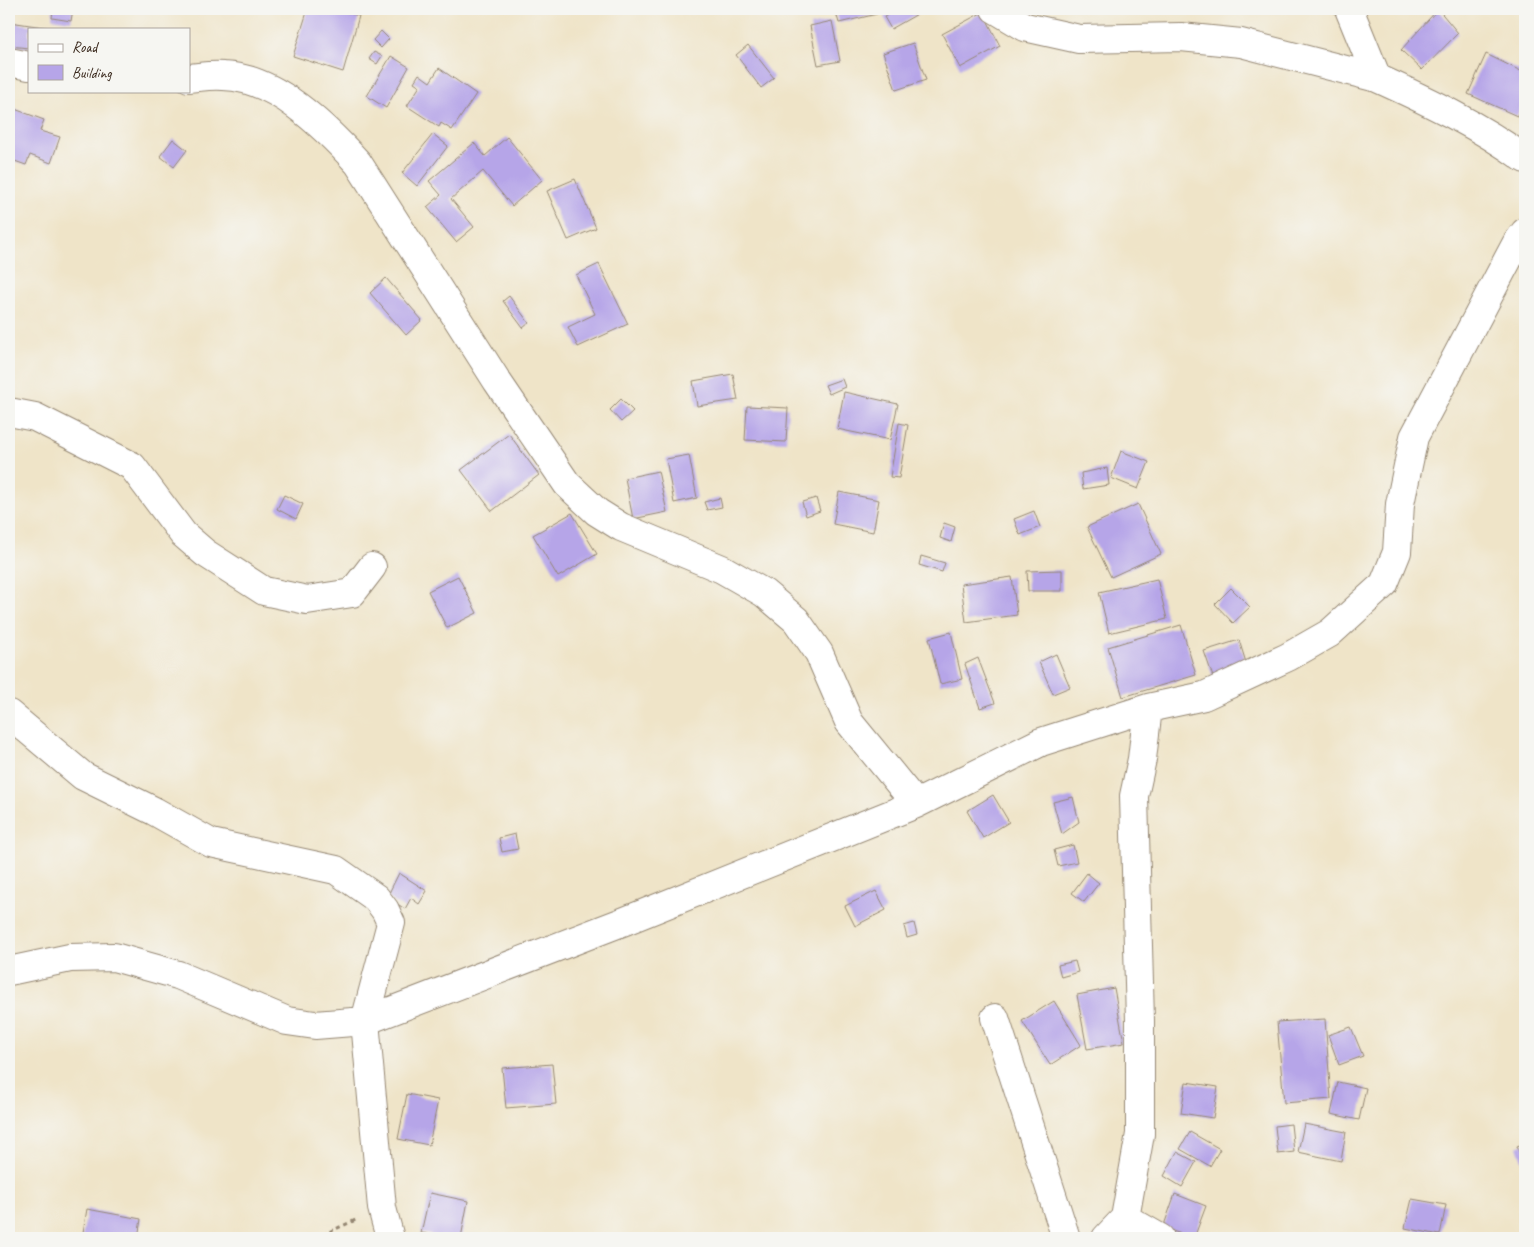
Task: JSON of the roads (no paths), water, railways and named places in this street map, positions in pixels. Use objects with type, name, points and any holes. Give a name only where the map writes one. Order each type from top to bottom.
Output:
[{"type":"street","points":[[995,9],[1025,27],[1079,39],[1181,36],[1241,43],[1377,78],[1421,98],[1507,146],[1525,159]]},
{"type":"street","points":[[1349,9],[1377,78]]},
{"type":"street","points":[[9,62],[28,66]]},
{"type":"street","points":[[190,78],[224,76],[260,84],[294,105],[331,133],[358,163],[497,381],[568,484],[597,512],[621,527],[722,569],[764,593],[796,620],[819,653],[849,722],[916,804]]},
{"type":"street","points":[[9,971],[70,958],[114,957],[178,975],[288,1021],[315,1025],[365,1021],[625,921],[916,804],[1041,742],[1148,708],[1204,696],[1288,657],[1330,633],[1384,584],[1397,552],[1400,504],[1414,437],[1516,244],[1525,232]]},
{"type":"street","points":[[9,412],[35,417],[132,466],[183,534],[205,553],[264,591],[306,600],[352,593],[372,566]]},
{"type":"street","points":[[1106,1238],[1125,1218],[1140,1134],[1140,1021],[1134,796],[1144,752],[1148,708]]},
{"type":"street","points":[[9,714],[83,776],[154,810],[211,843],[336,870],[376,898],[386,910],[390,922],[365,1021],[382,1208],[390,1238]]},
{"type":"street","points":[[995,1018],[1066,1238]]},
{"type":"street","points":[[1125,1218],[1160,1238]]}]
